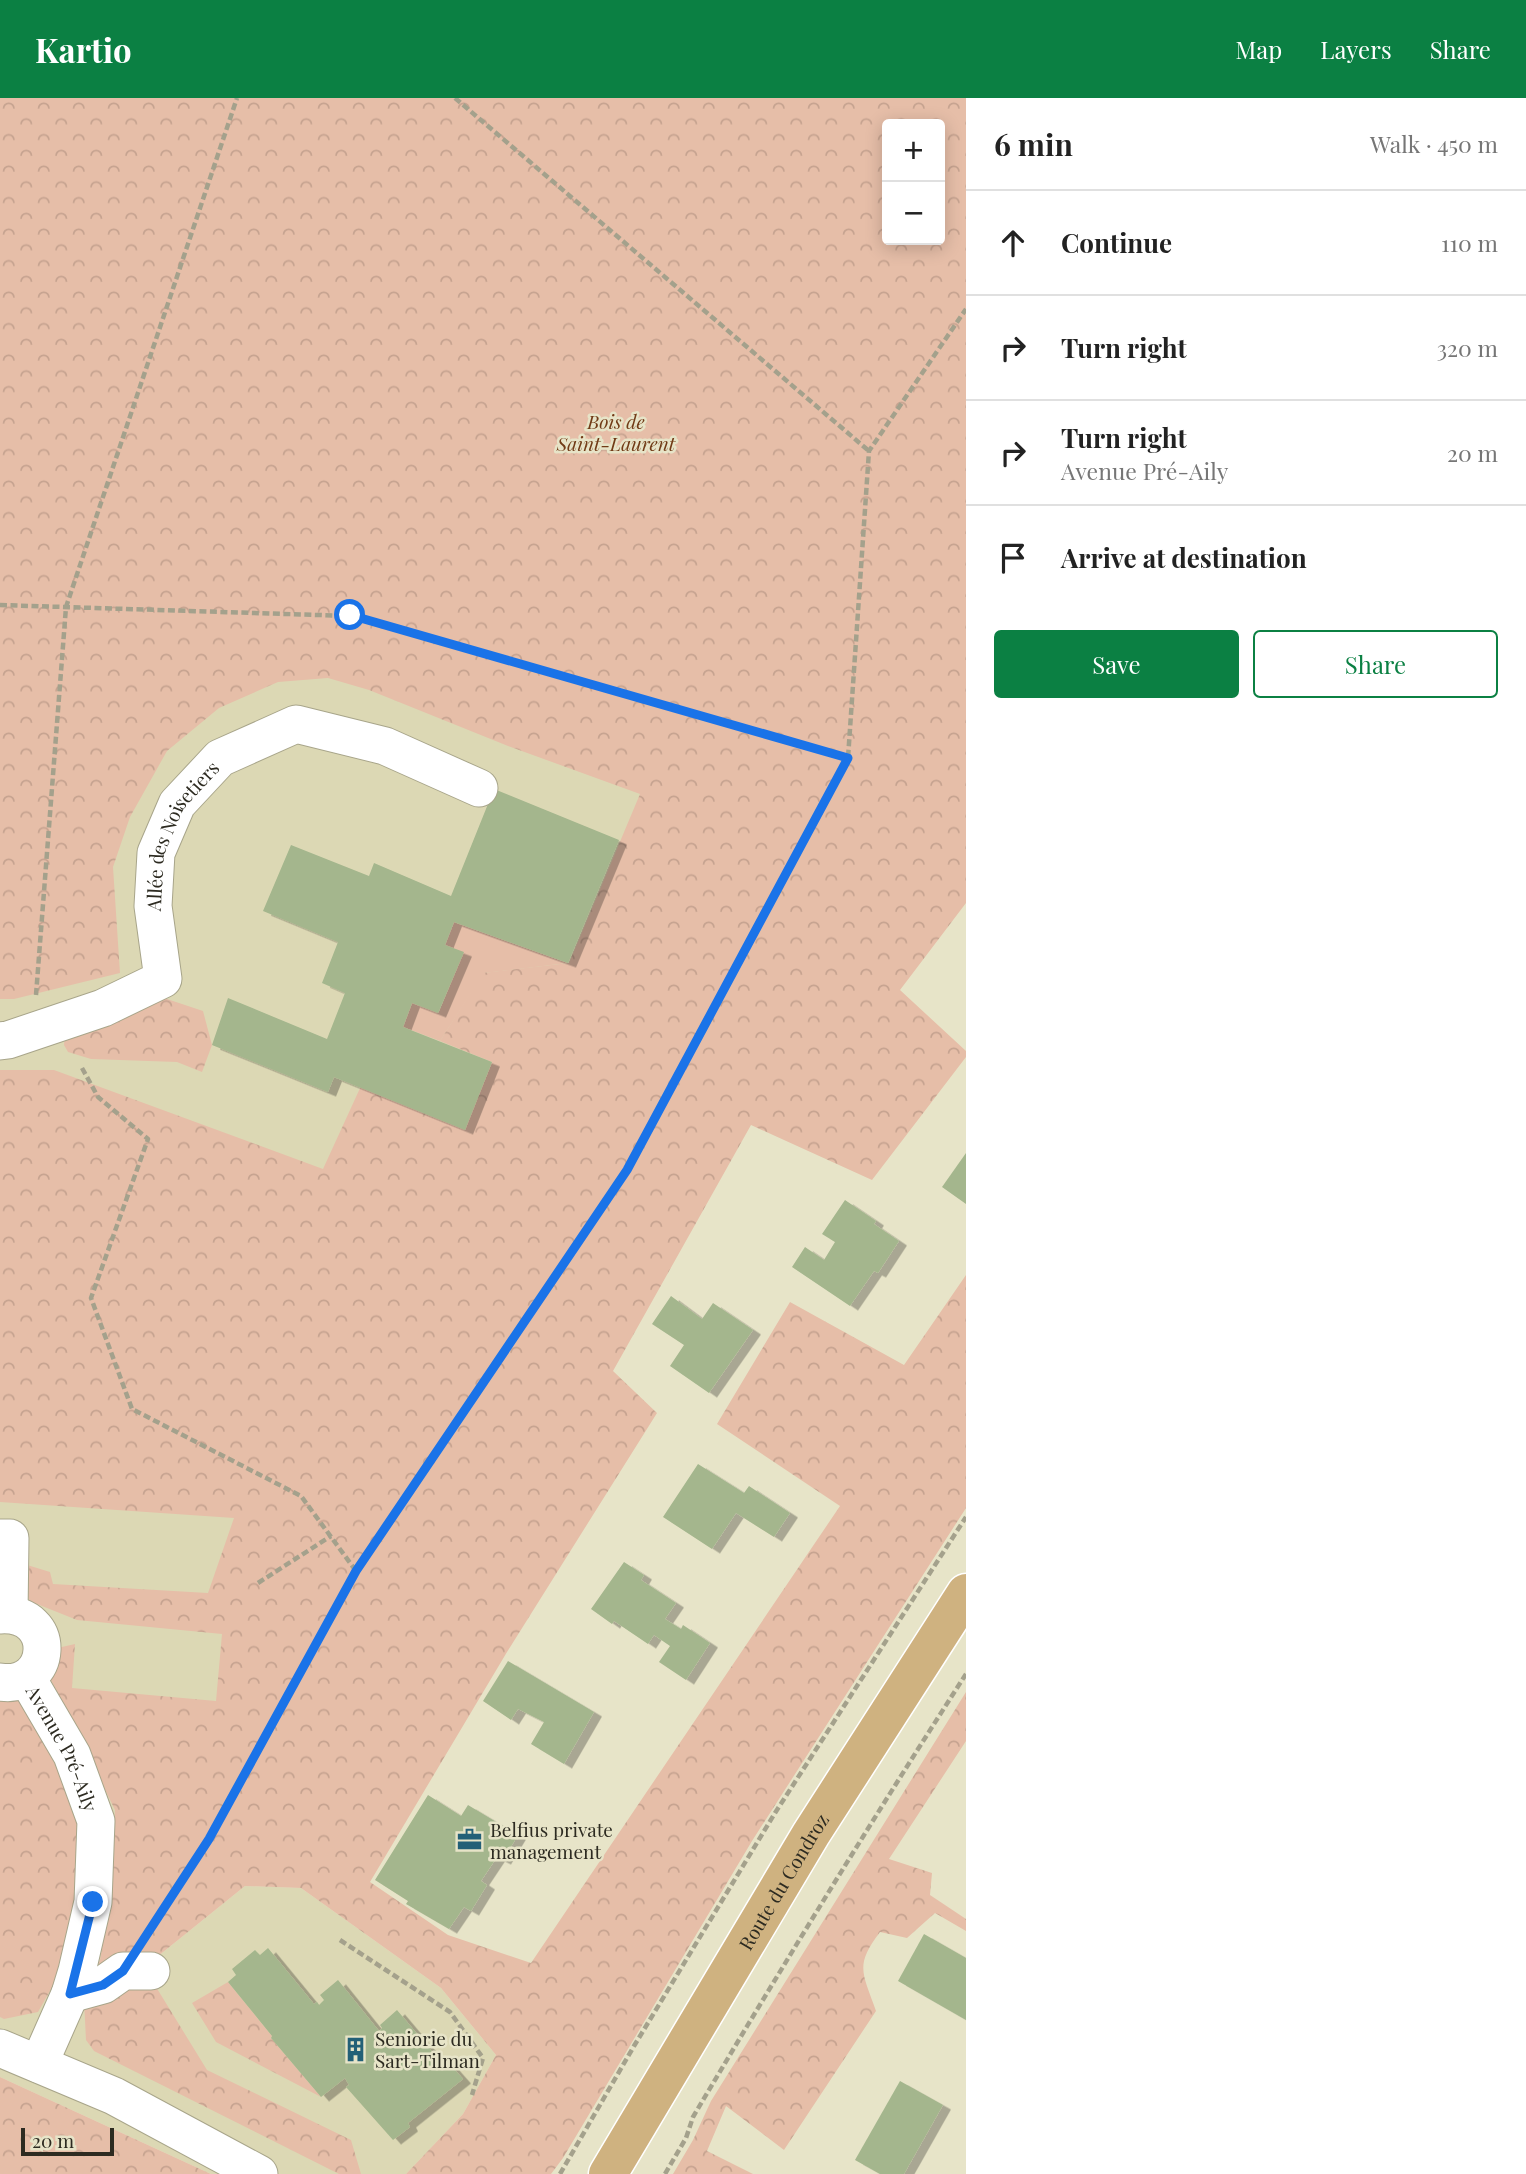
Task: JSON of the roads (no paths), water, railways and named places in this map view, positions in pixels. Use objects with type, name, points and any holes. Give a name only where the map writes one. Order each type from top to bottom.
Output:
[{"type":"main road","name":"Route du Condroz","points":[[608,2174],[811,1834],[966,1593]]},
{"type":"street","name":"Allée des Noisetiers","points":[[16,1037],[103,1008],[163,979],[153,906],[156,853],[177,804],[220,758],[296,724],[385,746],[480,788]]},
{"type":"street","points":[[0,1538],[10,1538],[5,1614],[23,1617],[33,1624],[40,1634],[43,1654],[37,1669],[13,1680]]},
{"type":"street","name":"Avenue Pré-Aily","points":[[13,1680],[72,1755],[96,1822],[93,1902],[70,1994],[39,2064]]},
{"type":"street","points":[[70,1994],[103,1985],[137,1971]]},
{"type":"street","points":[[0,2048],[114,2096],[259,2174]]},
{"type":"place","name":"Belfius private management","points":[[470,1840]]},
{"type":"place","name":"Seniorie du Sart-Tilman","points":[[355,2049]]},
{"type":"park label","name":"Bois de Saint-Laurent","points":[[616,432]]}]
